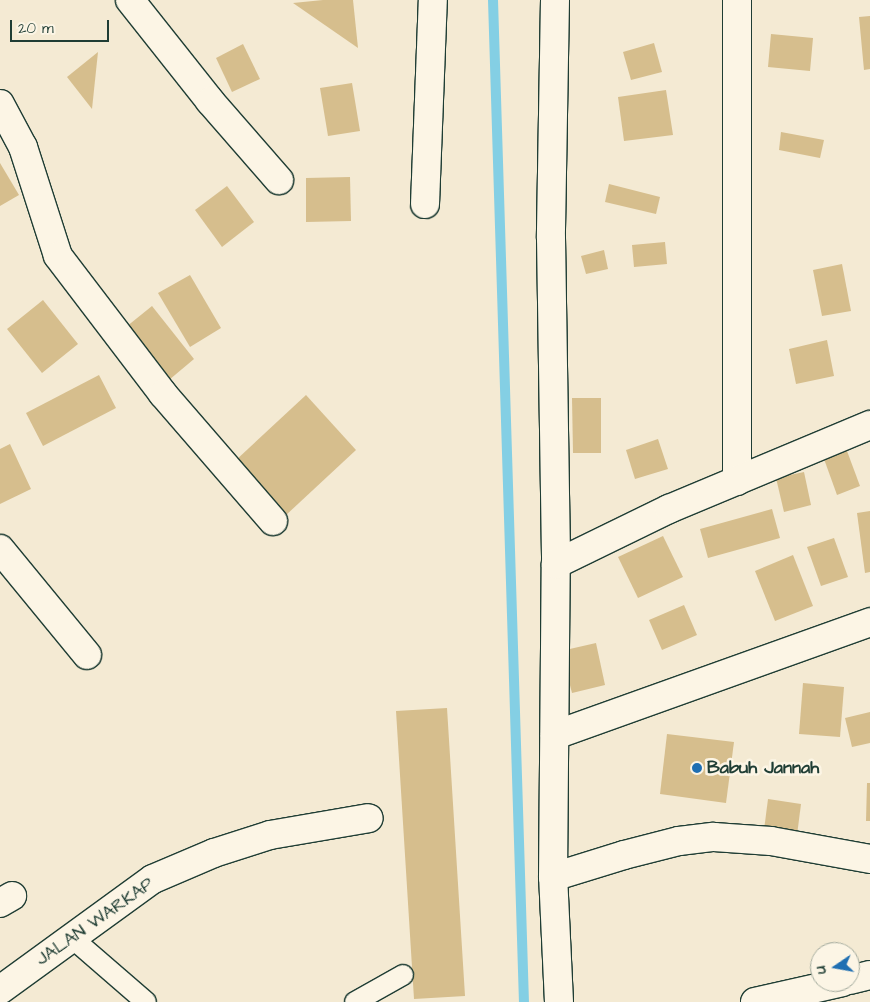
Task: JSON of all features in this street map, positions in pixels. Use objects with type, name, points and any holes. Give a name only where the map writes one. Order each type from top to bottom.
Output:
[{"type":"street","points":[[130,0],[210,101],[279,180]]},
{"type":"street","points":[[426,204],[433,0]]},
{"type":"street","points":[[555,0],[551,238],[556,564],[556,735],[553,877],[559,1002]]},
{"type":"street","points":[[737,0],[737,481]]},
{"type":"street","points":[[0,104],[23,147],[58,256],[163,394],[273,521]]},
{"type":"street","points":[[556,564],[669,508],[870,425]]},
{"type":"street","points":[[0,549],[87,655]]},
{"type":"street","points":[[556,735],[870,622]]},
{"type":"street","name":"JALAN WARKAP","points":[[0,990],[153,879],[214,854],[270,835],[369,818]]},
{"type":"street","points":[[553,877],[624,854],[678,841],[714,837],[770,841],[870,859]]},
{"type":"street","points":[[755,1002],[810,990]]},
{"type":"lane","points":[[71,937],[146,1002]]},
{"type":"lane","points":[[356,1002],[403,975]]},
{"type":"building","points":[[353,0],[358,48],[293,3]]},
{"type":"building","points":[[870,16],[870,69],[864,70],[859,17]]},
{"type":"building","points":[[771,34],[813,38],[810,71],[768,67]]},
{"type":"building","points":[[654,43],[662,72],[631,80],[623,52]]},
{"type":"building","points":[[243,44],[260,79],[232,92],[216,58]]},
{"type":"building","points":[[98,52],[92,109],[67,77]]},
{"type":"building","points":[[352,83],[360,131],[328,136],[320,88]]},
{"type":"building","points":[[666,90],[673,135],[624,141],[618,97]]},
{"type":"building","points":[[781,132],[824,140],[820,158],[779,150]]},
{"type":"building","points":[[0,163],[19,195],[0,206]]},
{"type":"building","points":[[350,177],[351,221],[306,222],[306,178]]},
{"type":"building","points":[[609,184],[660,197],[656,214],[605,202]]},
{"type":"building","points":[[227,186],[254,222],[222,247],[195,210]]},
{"type":"building","points":[[665,242],[667,264],[634,267],[632,245]]},
{"type":"building","points":[[604,250],[608,269],[586,274],[581,256]]},
{"type":"building","points":[[842,264],[851,311],[822,316],[813,270]]},
{"type":"building","points":[[190,275],[221,328],[190,347],[158,293]]},
{"type":"building","points":[[43,300],[78,344],[42,373],[7,329]]},
{"type":"building","points":[[152,306],[194,359],[169,380],[126,327]]},
{"type":"building","points":[[827,340],[834,376],[796,384],[789,349]]},
{"type":"building","points":[[99,375],[116,408],[43,446],[26,413]]},
{"type":"building","points":[[306,395],[356,450],[285,516],[235,461]]},
{"type":"building","points":[[572,398],[601,398],[601,453],[573,453]]},
{"type":"building","points":[[658,439],[668,469],[635,479],[626,450]]},
{"type":"building","points":[[10,444],[31,489],[0,504],[0,449]]},
{"type":"building","points":[[847,451],[860,486],[837,495],[824,459]]},
{"type":"building","points":[[804,472],[811,505],[784,512],[776,478]]},
{"type":"building","points":[[772,509],[780,538],[708,558],[700,529]]},
{"type":"building","points":[[870,511],[870,572],[865,573],[857,513]]},
{"type":"building","points":[[663,536],[683,577],[638,598],[618,557]]},
{"type":"building","points":[[834,538],[848,577],[821,586],[807,547]]},
{"type":"building","points":[[793,555],[813,606],[775,621],[755,571]]},
{"type":"building","points":[[684,605],[697,635],[662,650],[649,620]]},
{"type":"building","points":[[596,643],[605,685],[572,693],[561,651]]},
{"type":"building","points":[[803,683],[844,687],[840,737],[799,734]]},
{"type":"building","points":[[447,708],[465,996],[414,999],[396,711]]},
{"type":"building","points":[[870,712],[870,743],[852,747],[845,718]]},
{"type":"building","name":"Babuh Jannah","points":[[667,734],[734,742],[726,803],[660,794]]},
{"type":"building","points":[[867,783],[870,783],[870,821],[866,821]]},
{"type":"building","points":[[768,799],[801,804],[797,835],[764,830]]},
{"type":"waterway","points":[[493,0],[524,1002]]},
{"type":"place","name":"Babuh Jannah","points":[[697,768]]}]
